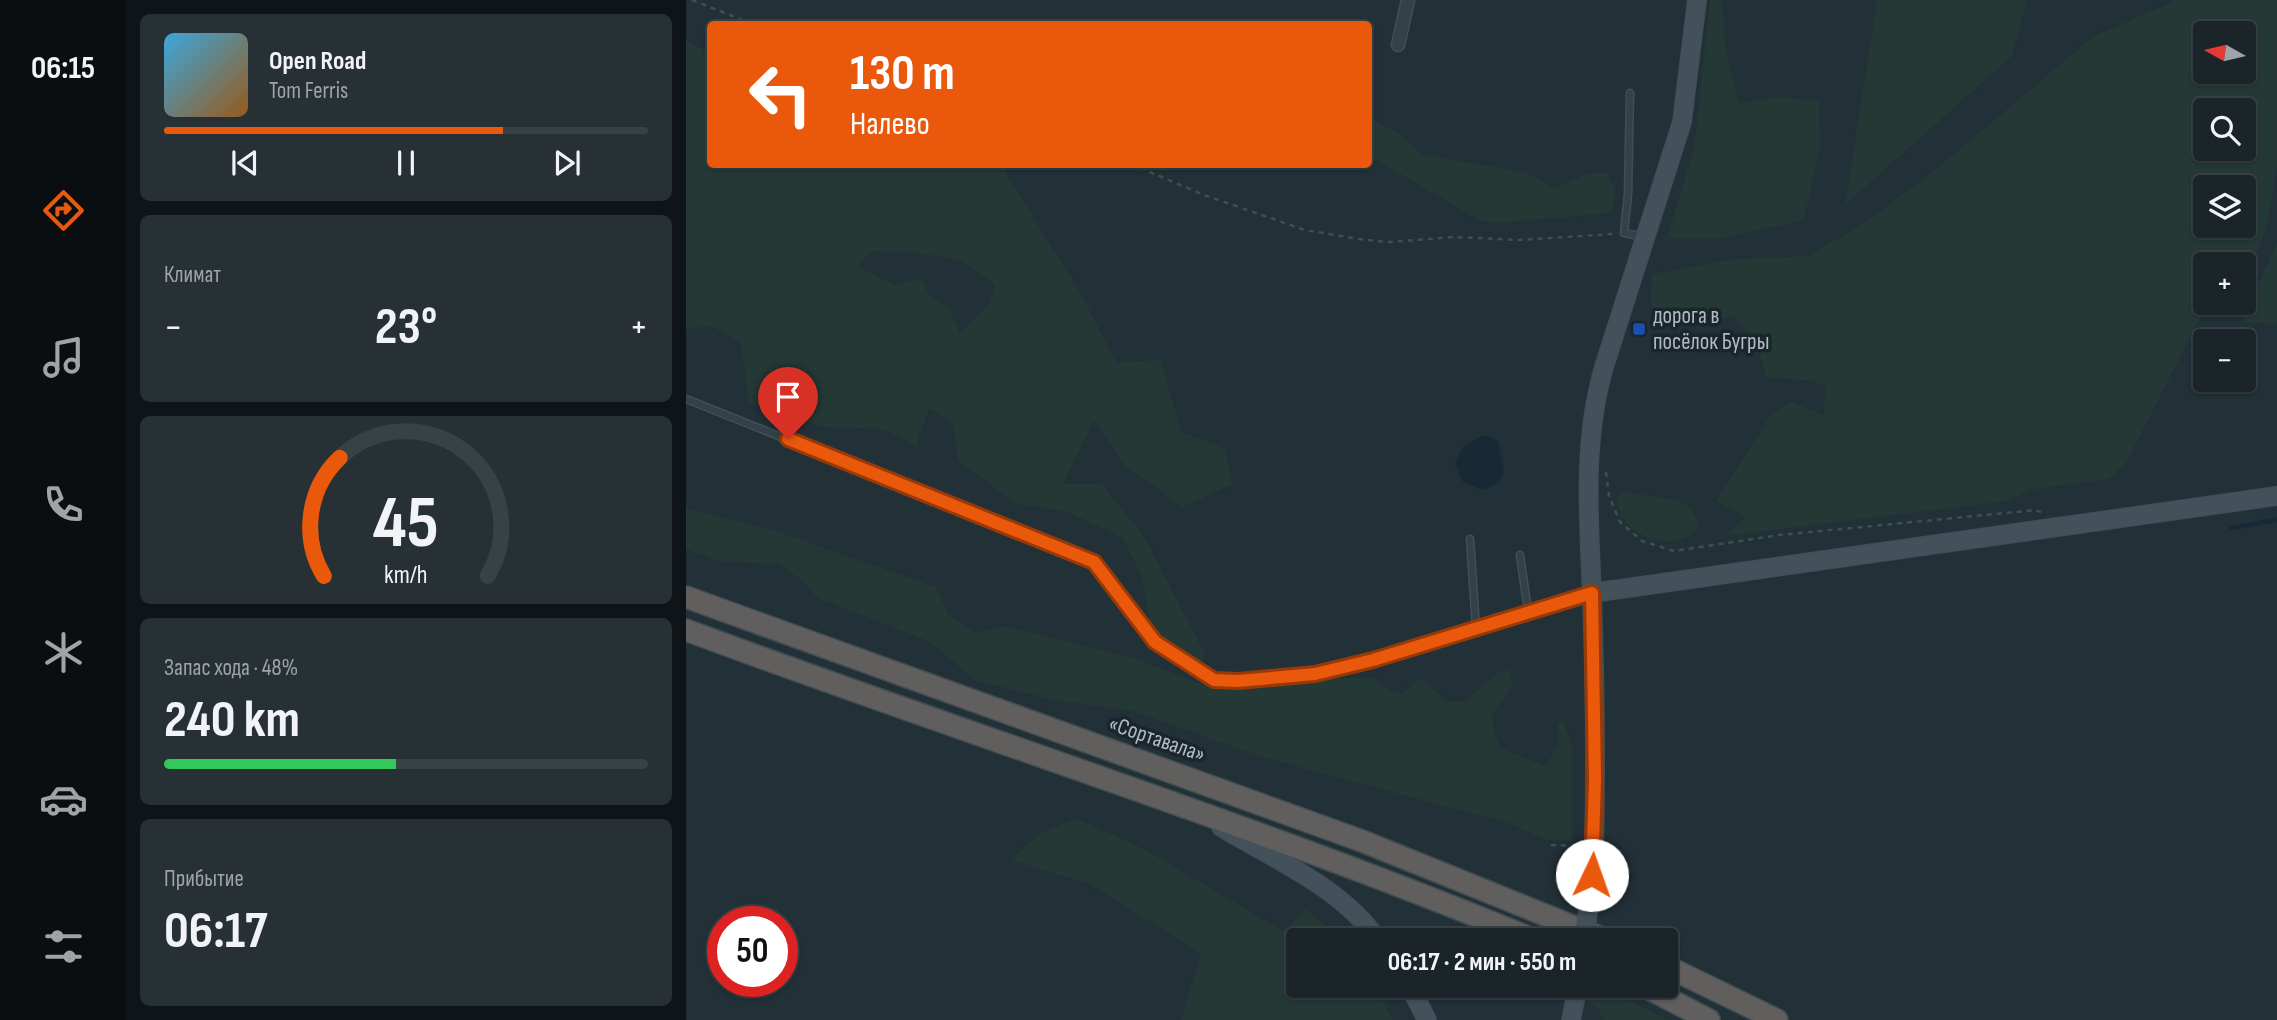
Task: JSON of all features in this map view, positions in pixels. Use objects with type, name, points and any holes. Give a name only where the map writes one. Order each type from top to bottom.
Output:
[{"type":"highway","name":"«Сортавала»","points":[[686,597],[1362,841],[1577,928]]},
{"type":"highway","points":[[686,630],[1204,816],[1347,864],[1505,928]]},
{"type":"highway","points":[[1678,971],[1717,988],[1777,1020]]},
{"type":"highway","points":[[1667,998],[1709,1020]]},
{"type":"main road","points":[[1587,928],[1594,849],[1592,593],[1588,484],[1594,409],[1604,367],[1682,122],[1698,0]]},
{"type":"main road","points":[[1592,593],[2277,496]]},
{"type":"main road","points":[[1204,816],[1316,882],[1366,928]]},
{"type":"main road","points":[[1416,998],[1427,1020]]},
{"type":"main road","points":[[1571,1020],[1575,998]]},
{"type":"street","points":[[1398,45],[1408,0]]},
{"type":"street","points":[[1315,674],[1373,660],[1592,593]]},
{"type":"lane","points":[[1630,93],[1628,195],[1624,233],[1647,238]]},
{"type":"lane","points":[[686,399],[1094,562],[1155,642],[1214,680],[1238,681],[1315,674]]},
{"type":"lane","points":[[1471,539],[1476,628]]},
{"type":"lane","points":[[1520,555],[1528,611]]},
{"type":"path","points":[[692,0],[744,21]]},
{"type":"path","points":[[1140,168],[1204,195],[1305,230],[1359,239],[1389,242],[1454,237],[1519,240],[1624,233]]},
{"type":"path","points":[[1605,462],[1609,496],[1620,522],[1642,541],[1674,551],[1780,535],[1980,515]]},
{"type":"path","points":[[1551,845],[1594,849]]},
{"type":"green space","points":[[1710,0],[1722,0],[1726,50],[1739,103],[1778,97],[1819,101],[1820,148],[1804,220],[1723,238],[1667,238],[1694,149]]},
{"type":"green space","points":[[1877,0],[2027,0],[2012,56],[1845,205]]},
{"type":"green space","points":[[2171,0],[2277,0],[2277,167],[2267,224],[2256,254],[2193,252],[2193,315],[2202,315],[2126,463],[2109,479],[2029,490],[2007,501],[1724,536],[1746,517],[1716,501],[1772,413],[1792,402],[1824,415],[1825,387],[1814,381],[1766,377],[1755,339],[1733,316],[1698,326],[1682,325],[1668,319],[1650,304],[1652,274],[1734,259],[1808,256],[1861,225],[1929,175],[2094,36],[2171,3]]},
{"type":"green space","points":[[686,41],[707,52],[707,168],[1003,168],[1083,297],[1116,362],[1160,360],[1182,432],[1224,448],[1233,484],[1183,507],[1126,467],[1094,421],[1063,484],[1102,484],[1144,536],[1205,654],[1200,669],[1151,629],[1141,574],[1123,538],[1068,512],[1014,503],[958,460],[953,422],[929,409],[916,446],[883,429],[824,427],[749,403],[741,344],[712,326],[686,329]],"holes":[[[871,251],[912,252],[960,260],[995,285],[988,306],[960,334],[949,308],[930,297],[921,279],[895,285],[858,267]]]},
{"type":"green space","points":[[1372,119],[1398,133],[1422,154],[1527,173],[1554,188],[1589,173],[1607,173],[1615,189],[1612,213],[1500,223],[1480,221],[1372,157]]},
{"type":"green space","points":[[2277,242],[2277,324],[2242,322],[2245,315],[2256,315],[2256,290]]},
{"type":"green space","points":[[1624,492],[1677,500],[1690,506],[1699,523],[1697,529],[1686,538],[1673,541],[1646,537],[1634,530],[1619,509],[1618,496]]},
{"type":"green space","points":[[686,508],[770,529],[936,587],[949,616],[975,632],[1007,626],[1137,659],[1198,683],[1373,677],[1388,690],[1400,694],[1421,678],[1447,700],[1457,702],[1473,695],[1493,676],[1509,670],[1512,678],[1511,689],[1492,716],[1495,736],[1501,748],[1545,766],[1559,745],[1558,725],[1562,720],[1572,745],[1572,841],[1548,840],[1504,822],[1265,758],[1133,711],[1055,700],[975,680],[928,641],[818,598],[800,579],[779,564],[720,562],[686,549]]},
{"type":"green space","points":[[1076,818],[1146,850],[1283,931],[1286,928],[1286,998],[1382,998],[1393,1020],[1181,1020],[1201,953],[1089,884],[1011,860],[1039,834]]},
{"type":"green space","points":[[1306,909],[1327,928],[1286,928]]},
{"type":"green space","points":[[1589,998],[1622,998],[1669,1020],[1604,1020],[1599,1010],[1588,1002]]},
{"type":"water","points":[[1484,435],[1498,441],[1504,470],[1500,482],[1484,490],[1463,482],[1455,463],[1464,446]]},
{"type":"waterway","points":[[2231,528],[2277,520]]},
{"type":"place","name":"дорога в посёлок Бугры","points":[[1639,329]]},
{"type":"route","points":[[788,439],[1094,562],[1155,642],[1214,680],[1238,681],[1315,674],[1373,660],[1592,593],[1595,780],[1592,875]]}]
